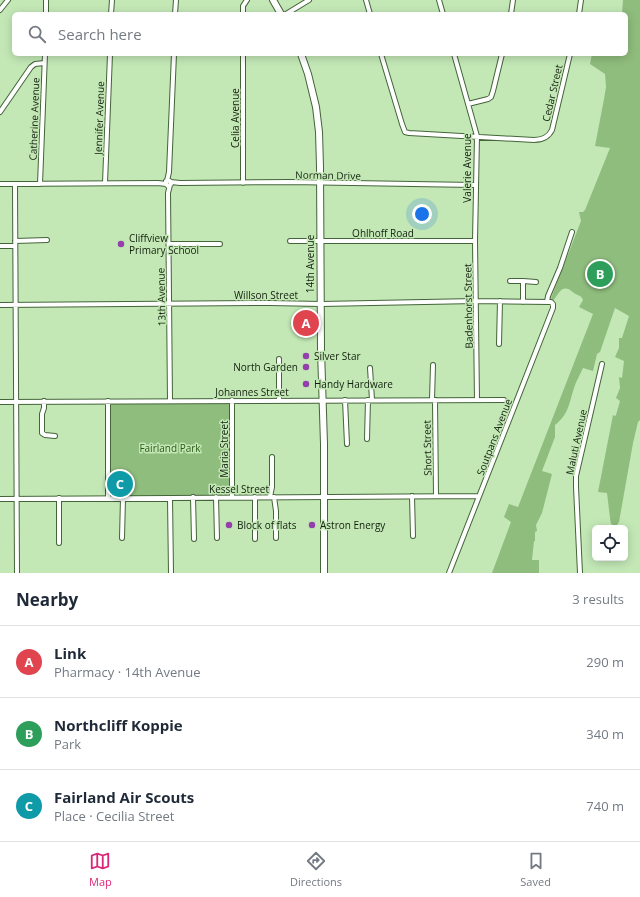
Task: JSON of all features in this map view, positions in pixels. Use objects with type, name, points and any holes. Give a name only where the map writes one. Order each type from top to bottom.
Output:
[{"type":"main road","points":[[273,0],[280,12]]},
{"type":"main road","name":"14th Avenue","points":[[302,56],[310,81],[317,118],[320,167],[321,350],[324,436],[324,573]]},
{"type":"street","points":[[0,10],[6,0]]},
{"type":"street","points":[[46,0],[46,12]]},
{"type":"street","points":[[111,12],[112,0]]},
{"type":"street","points":[[175,12],[176,0]]},
{"type":"street","points":[[243,12],[243,6],[247,0]]},
{"type":"street","points":[[289,12],[309,0]]},
{"type":"street","points":[[366,0],[369,12]]},
{"type":"street","points":[[439,0],[442,12]]},
{"type":"street","points":[[511,12],[513,0]]},
{"type":"street","points":[[579,12],[581,0]]},
{"type":"street","name":"Catherine Avenue","points":[[40,184],[45,56]]},
{"type":"street","name":"Jennifer Avenue","points":[[105,183],[110,56]]},
{"type":"street","name":"13th Avenue","points":[[170,401],[168,194],[174,56]]},
{"type":"street","name":"Celia Avenue","points":[[243,56],[243,183]]},
{"type":"street","name":"Cedar Street","points":[[383,56],[405,132],[526,139],[542,139],[550,134],[570,56]]},
{"type":"street","name":"Valerie Avenue","points":[[455,56],[477,136],[475,213]]},
{"type":"street","points":[[468,104],[491,97],[502,56]]},
{"type":"street","points":[[0,112],[31,67],[35,64],[44,63]]},
{"type":"street","name":"Norman Drive","points":[[0,184],[320,183],[476,185]]},
{"type":"street","points":[[15,184],[17,573]]},
{"type":"street","name":"Badenhorst Street","points":[[475,213],[477,400]]},
{"type":"street","points":[[547,302],[572,232]]},
{"type":"street","points":[[0,246],[47,240]]},
{"type":"street","name":"Ohlhoff Road","points":[[290,241],[475,241]]},
{"type":"street","points":[[169,244],[220,244]]},
{"type":"street","points":[[510,281],[536,282]]},
{"type":"street","points":[[523,281],[523,302]]},
{"type":"street","name":"Willson Street","points":[[0,305],[321,304],[476,301],[547,302]]},
{"type":"street","points":[[499,344],[500,301]]},
{"type":"street","name":"Soutpans Avenue","points":[[449,573],[553,307],[551,302],[547,302]]},
{"type":"street","points":[[279,359],[279,400]]},
{"type":"street","name":"Maluti Avenue","points":[[580,573],[576,476],[602,364]]},
{"type":"street","name":"Short Street","points":[[433,365],[436,496]]},
{"type":"street","points":[[367,439],[370,400],[370,368]]},
{"type":"street","name":"Maria Street","points":[[232,400],[232,497]]},
{"type":"street","points":[[345,400],[347,444]]},
{"type":"street","name":"Johannes Street","points":[[0,402],[504,400]]},
{"type":"street","points":[[108,401],[108,498]]},
{"type":"street","points":[[44,402],[42,413],[42,433],[45,435],[55,436]]},
{"type":"street","points":[[272,457],[272,497],[276,511],[276,538]]},
{"type":"street","points":[[412,496],[413,536]]},
{"type":"street","name":"Kessel Street","points":[[0,499],[479,496]]},
{"type":"street","points":[[193,497],[194,539]]},
{"type":"street","points":[[216,497],[216,538]]},
{"type":"street","points":[[255,497],[255,539]]},
{"type":"street","points":[[59,498],[60,543]]},
{"type":"street","points":[[122,538],[123,498]]},
{"type":"street","points":[[170,498],[171,573]]},
{"type":"green space","points":[[623,0],[640,0],[640,420],[638,422],[633,443],[619,522],[617,525],[611,524],[607,493],[598,492],[613,415],[616,415],[620,401],[616,398],[620,388],[619,377],[622,378],[624,361],[615,357],[619,348],[619,338],[622,338],[629,316],[615,308],[600,352],[597,354],[593,371],[583,368],[575,385],[566,412],[560,421],[555,425],[555,437],[542,471],[552,474],[542,513],[536,525],[537,531],[535,532],[534,541],[532,560],[539,560],[539,573],[492,573],[511,522],[504,517],[509,504],[518,507],[593,314],[579,307],[583,300],[582,298],[569,289],[566,288],[561,290],[553,301],[551,298],[581,221],[579,212],[583,212],[585,210],[610,148],[595,146],[606,87],[605,74],[590,64],[592,56],[628,56],[628,12],[622,12]]},
{"type":"green space","name":"Fairland Park","points":[[231,400],[231,495],[108,496],[109,401]]},
{"type":"place","name":"Cliffview Primary School","points":[[121,244]]},
{"type":"place","name":"Northcliff Koppie","points":[[600,274]]},
{"type":"place","name":"Link","points":[[306,323]]},
{"type":"place","name":"Silver Star","points":[[306,356]]},
{"type":"place","name":"North Garden","points":[[306,367]]},
{"type":"place","name":"Handy Hardware","points":[[306,384]]},
{"type":"place","name":"Fairland Air Scouts","points":[[120,484]]},
{"type":"place","name":"Block of flats","points":[[229,525]]},
{"type":"place","name":"Astron Energy","points":[[312,525]]}]
